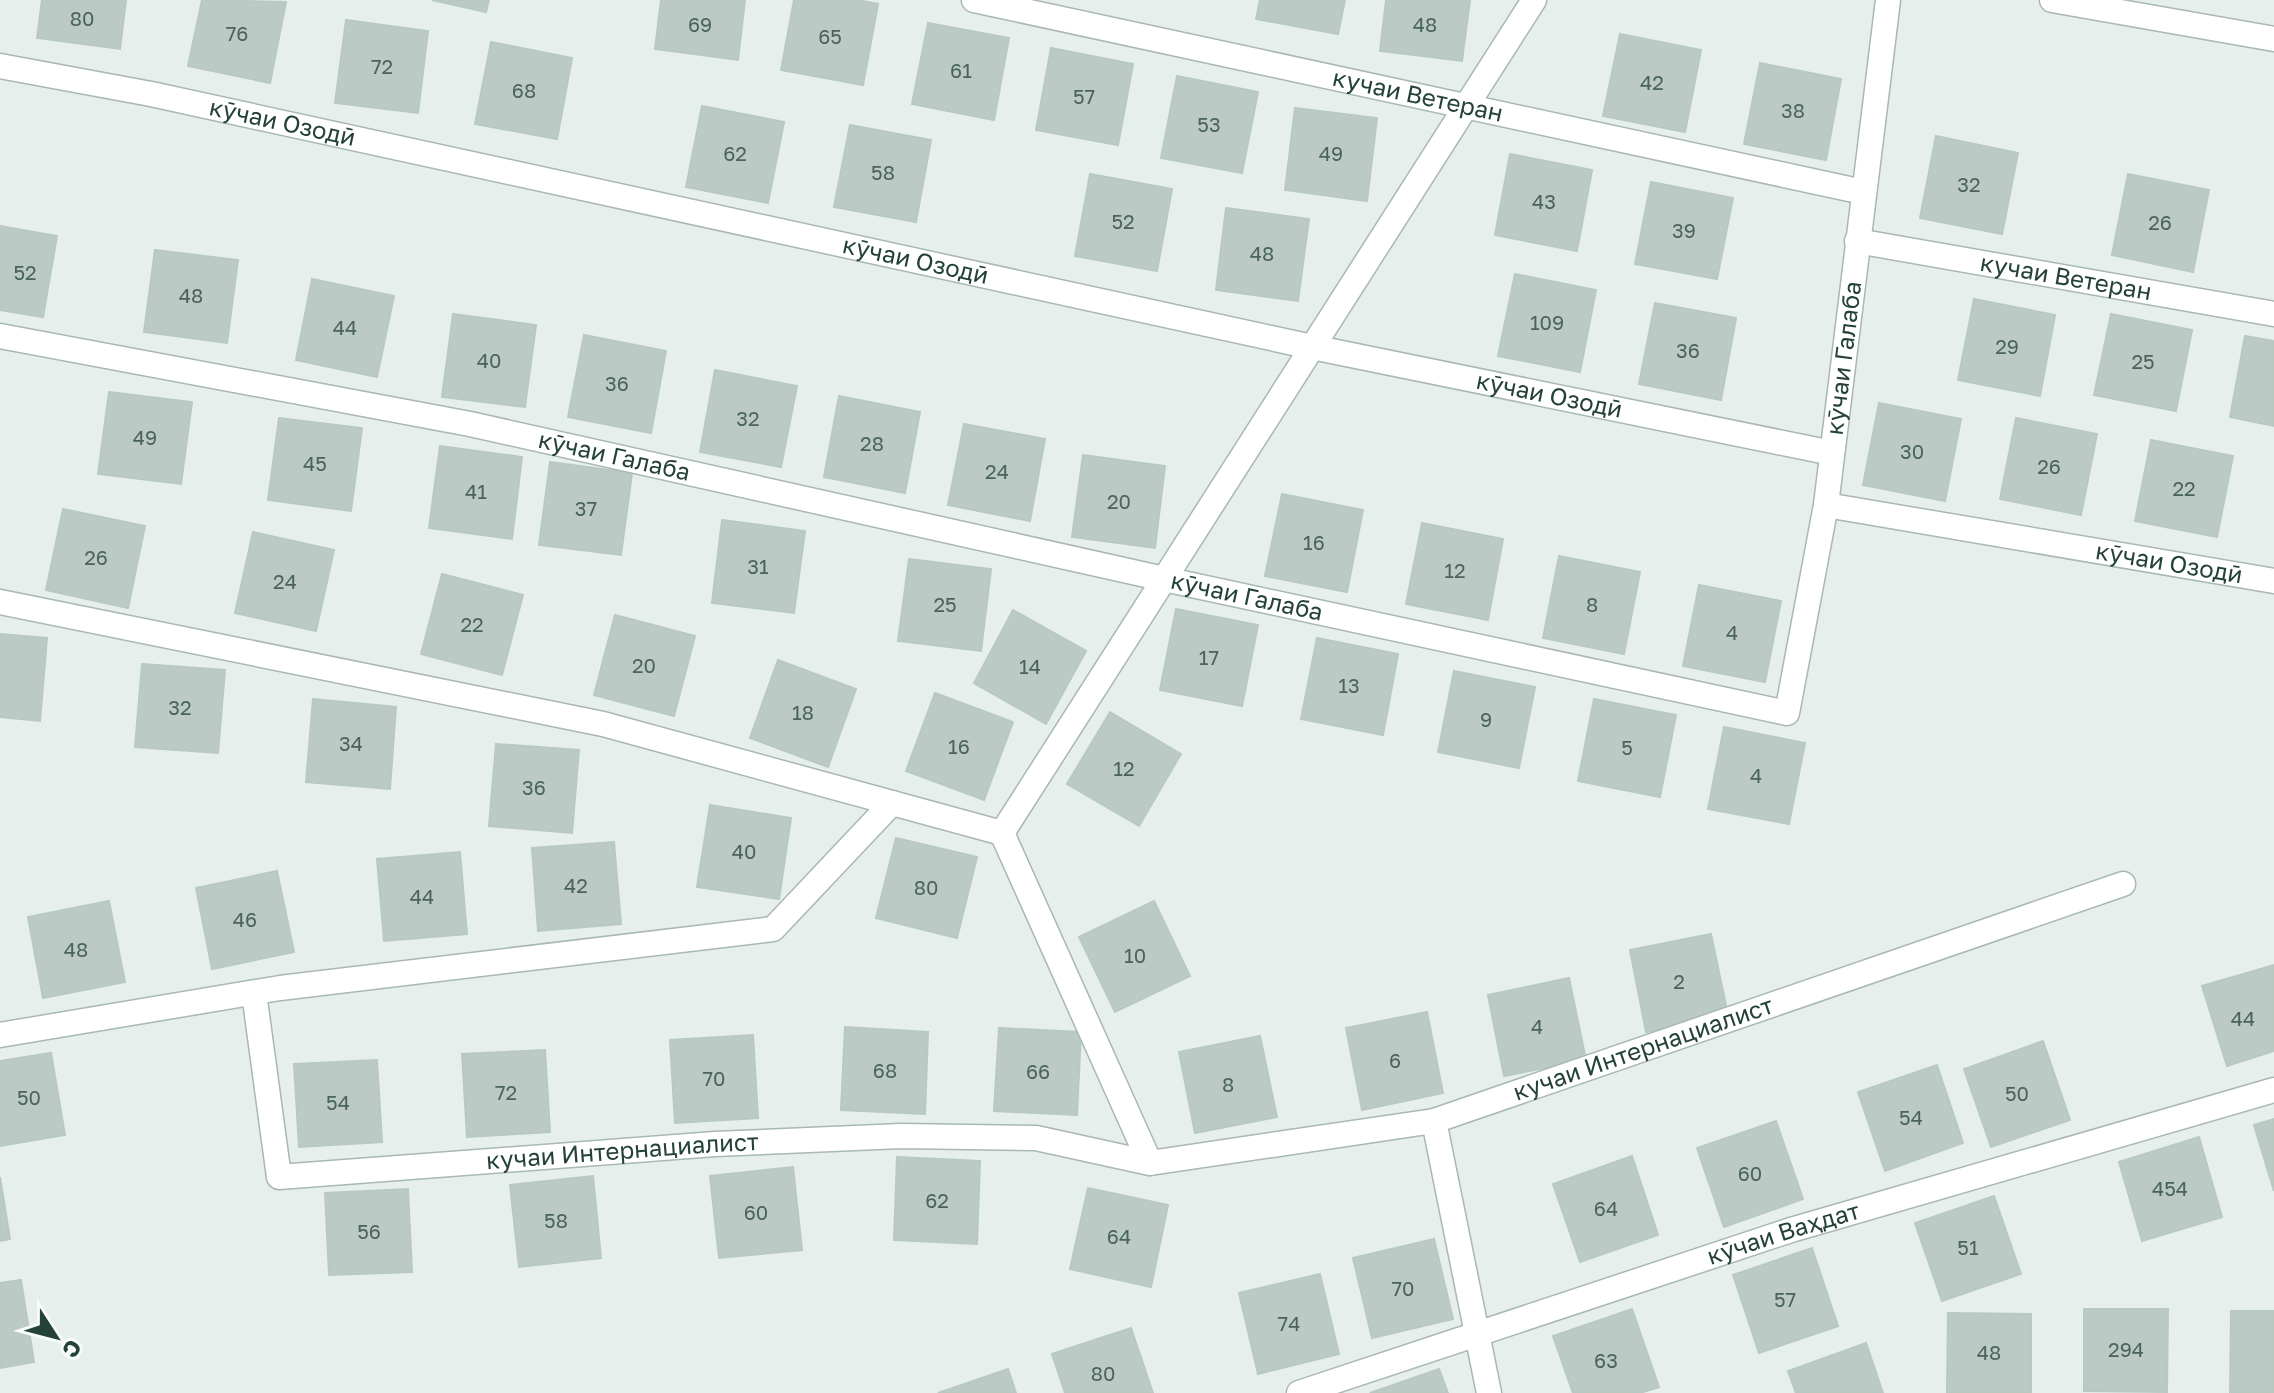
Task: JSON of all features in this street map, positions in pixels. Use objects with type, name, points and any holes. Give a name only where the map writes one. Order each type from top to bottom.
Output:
[{"type":"street","name":"кучаи Ветеран","points":[[974,0],[1863,192]]},
{"type":"street","points":[[1002,833],[1534,0]]},
{"type":"street","name":"кӯчаи Галаба","points":[[0,336],[470,424],[1164,579],[1787,713],[1826,505],[1888,0]]},
{"type":"street","points":[[2052,0],[2274,39]]},
{"type":"street","name":"кӯчаи Озодӣ","points":[[0,66],[151,94],[1312,347],[1832,453]]},
{"type":"street","name":"кучаи Ветеран","points":[[1857,241],[2274,314]]},
{"type":"street","name":"кӯчаи Озодӣ","points":[[1826,505],[2274,581]]},
{"type":"street","points":[[0,602],[603,724],[1002,833]]},
{"type":"street","points":[[0,1035],[254,993],[773,929],[892,803]]},
{"type":"street","points":[[1002,833],[1150,1163]]},
{"type":"street","name":"кучаи Интернациалист","points":[[254,993],[279,1177],[715,1144],[901,1136],[1036,1138],[1150,1163],[1434,1121],[2123,884]]},
{"type":"street","name":"кӯчаи Ваҳдат","points":[[1299,1393],[1791,1230],[2274,1090]]},
{"type":"street","points":[[1434,1121],[1489,1393]]},
{"type":"building","points":[[42,0],[126,0],[120,49],[37,38]]},
{"type":"building","points":[[202,0],[286,2],[270,83],[188,66]]},
{"type":"building","points":[[432,0],[489,0],[486,12]]},
{"type":"building","points":[[661,0],[745,0],[738,60],[655,49]]},
{"type":"building","points":[[794,0],[858,0],[878,4],[863,85],[781,70]]},
{"type":"building","points":[[1260,0],[1345,0],[1338,34],[1256,19]]},
{"type":"building","points":[[1386,0],[1470,0],[1462,61],[1380,51]]},
{"type":"building","points":[[346,20],[428,31],[418,113],[335,103]]},
{"type":"building","points":[[928,23],[1009,38],[994,120],[912,104]]},
{"type":"building","points":[[1620,34],[1701,50],[1685,132],[1603,116]]},
{"type":"building","points":[[491,42],[572,58],[557,139],[475,124]]},
{"type":"building","points":[[1051,48],[1133,64],[1118,145],[1036,130]]},
{"type":"building","points":[[1760,63],[1841,79],[1826,160],[1744,144]]},
{"type":"building","points":[[1177,76],[1258,92],[1242,173],[1161,158]]},
{"type":"building","points":[[702,106],[784,122],[768,203],[686,187]]},
{"type":"building","points":[[1295,108],[1377,118],[1367,201],[1285,190]]},
{"type":"building","points":[[850,125],[931,140],[916,222],[834,207]]},
{"type":"building","points":[[1936,136],[2018,153],[2002,234],[1920,218]]},
{"type":"building","points":[[1510,154],[1592,170],[1577,251],[1495,235]]},
{"type":"building","points":[[1090,174],[1172,189],[1157,271],[1075,256]]},
{"type":"building","points":[[2128,174],[2209,190],[2193,272],[2112,255]]},
{"type":"building","points":[[1651,182],[1733,198],[1717,279],[1635,264]]},
{"type":"building","points":[[1226,208],[1309,219],[1298,301],[1216,290]]},
{"type":"building","points":[[0,226],[57,236],[43,317],[0,310]]},
{"type":"building","points":[[155,250],[238,260],[227,343],[144,332]]},
{"type":"building","points":[[1515,274],[1596,290],[1580,372],[1498,356]]},
{"type":"building","points":[[312,279],[394,296],[377,377],[296,360]]},
{"type":"building","points":[[1974,299],[2055,315],[2040,396],[1958,380]]},
{"type":"building","points":[[1655,303],[1736,318],[1721,400],[1639,384]]},
{"type":"building","points":[[453,314],[536,325],[525,407],[442,397]]},
{"type":"building","points":[[2111,314],[2192,330],[2176,411],[2094,395]]},
{"type":"building","points":[[584,335],[666,351],[651,433],[568,417]]},
{"type":"building","points":[[2245,336],[2274,341],[2274,426],[2230,417]]},
{"type":"building","points":[[715,370],[797,386],[781,467],[700,452]]},
{"type":"building","points":[[109,392],[192,402],[181,484],[98,474]]},
{"type":"building","points":[[839,396],[920,412],[905,493],[824,477]]},
{"type":"building","points":[[1879,403],[1961,419],[1945,501],[1863,485]]},
{"type":"building","points":[[279,418],[362,428],[351,511],[268,500]]},
{"type":"building","points":[[2016,418],[2097,434],[2081,515],[2000,499]]},
{"type":"building","points":[[964,424],[1045,439],[1030,521],[948,505]]},
{"type":"building","points":[[2151,440],[2233,456],[2217,537],[2135,521]]},
{"type":"building","points":[[440,446],[522,457],[512,539],[429,528]]},
{"type":"building","points":[[1083,455],[1165,466],[1155,548],[1072,537]]},
{"type":"building","points":[[550,462],[632,473],[621,555],[539,545]]},
{"type":"building","points":[[1282,494],[1363,510],[1347,592],[1265,576]]},
{"type":"building","points":[[63,509],[145,526],[128,608],[46,590]]},
{"type":"building","points":[[722,520],[805,531],[794,613],[712,603]]},
{"type":"building","points":[[1422,523],[1503,539],[1488,620],[1406,604]]},
{"type":"building","points":[[253,532],[334,550],[316,631],[235,613]]},
{"type":"building","points":[[1559,556],[1640,572],[1624,654],[1543,638]]},
{"type":"building","points":[[909,559],[991,569],[981,651],[898,641]]},
{"type":"building","points":[[442,574],[523,595],[502,675],[421,654]]},
{"type":"building","points":[[1699,585],[1781,601],[1765,682],[1683,666]]},
{"type":"building","points":[[1176,609],[1258,625],[1242,706],[1160,690]]},
{"type":"building","points":[[1013,610],[1086,651],[1046,724],[974,683]]},
{"type":"building","points":[[615,615],[695,636],[674,716],[594,695]]},
{"type":"building","points":[[0,634],[47,638],[40,721],[0,717]]},
{"type":"building","points":[[1317,638],[1398,654],[1383,735],[1301,719]]},
{"type":"building","points":[[778,660],[856,689],[828,767],[750,738]]},
{"type":"building","points":[[142,664],[225,670],[218,753],[135,747]]},
{"type":"building","points":[[1454,671],[1535,687],[1519,768],[1438,752]]},
{"type":"building","points":[[935,693],[1013,722],[984,800],[906,771]]},
{"type":"building","points":[[313,699],[396,707],[390,789],[306,782]]},
{"type":"building","points":[[1594,699],[1676,715],[1660,797],[1578,781]]},
{"type":"building","points":[[1110,712],[1181,754],[1139,826],[1067,784]]},
{"type":"building","points":[[1724,727],[1805,743],[1789,824],[1708,809]]},
{"type":"building","points":[[496,744],[579,750],[572,833],[489,826]]},
{"type":"building","points":[[710,805],[791,818],[779,899],[697,887]]},
{"type":"building","points":[[896,838],[977,857],[957,938],[876,918]]},
{"type":"building","points":[[614,842],[621,924],[538,931],[532,848]]},
{"type":"building","points":[[460,852],[467,934],[384,941],[377,859]]},
{"type":"building","points":[[277,871],[294,952],[212,969],[196,888]]},
{"type":"building","points":[[109,901],[125,982],[43,998],[28,917]]},
{"type":"building","points":[[1154,901],[1190,976],[1115,1012],[1079,937]]},
{"type":"building","points":[[1711,934],[1728,1015],[1646,1032],[1630,950]]},
{"type":"building","points":[[2274,965],[2274,1051],[2227,1066],[2202,986]]},
{"type":"building","points":[[1569,978],[1586,1060],[1504,1076],[1488,995]]},
{"type":"building","points":[[1427,1012],[1443,1093],[1362,1110],[1346,1028]]},
{"type":"building","points":[[845,1027],[928,1032],[925,1114],[841,1110]]},
{"type":"building","points":[[999,1028],[1081,1032],[1077,1115],[994,1111]]},
{"type":"building","points":[[753,1035],[758,1118],[675,1123],[670,1040]]},
{"type":"building","points":[[1260,1036],[1277,1117],[1195,1133],[1179,1052]]},
{"type":"building","points":[[2043,1041],[2070,1120],[1991,1147],[1964,1069]]},
{"type":"building","points":[[545,1050],[550,1132],[467,1137],[462,1054]]},
{"type":"building","points":[[51,1053],[65,1135],[0,1146],[0,1061]]},
{"type":"building","points":[[377,1060],[382,1142],[299,1147],[294,1064]]},
{"type":"building","points":[[1937,1065],[1963,1143],[1885,1171],[1858,1092]]},
{"type":"building","points":[[2274,1119],[2274,1191],[2254,1125]]},
{"type":"building","points":[[1776,1121],[1803,1199],[1724,1227],[1697,1148]]},
{"type":"building","points":[[2199,1137],[2222,1217],[2142,1241],[2119,1162]]},
{"type":"building","points":[[1632,1156],[1658,1235],[1580,1262],[1553,1184]]},
{"type":"building","points":[[897,1157],[980,1161],[977,1244],[894,1240]]},
{"type":"building","points":[[793,1167],[802,1250],[719,1258],[710,1176]]},
{"type":"building","points":[[593,1176],[601,1258],[519,1267],[510,1185]]},
{"type":"building","points":[[0,1177],[10,1239],[0,1241]]},
{"type":"building","points":[[1088,1188],[1168,1205],[1151,1287],[1070,1269]]},
{"type":"building","points":[[408,1189],[412,1272],[329,1275],[325,1193]]},
{"type":"building","points":[[1994,1196],[2021,1274],[1942,1301],[1915,1223]]},
{"type":"building","points":[[1434,1239],[1453,1319],[1372,1338],[1353,1258]]},
{"type":"building","points":[[1812,1248],[1838,1326],[1759,1353],[1733,1275]]},
{"type":"building","points":[[1320,1274],[1339,1354],[1258,1374],[1239,1293]]},
{"type":"building","points":[[21,1280],[34,1362],[0,1368],[0,1283]]},
{"type":"building","points":[[1632,1309],[1659,1387],[1640,1393],[1573,1393],[1553,1336]]},
{"type":"building","points":[[2084,1309],[2168,1309],[2167,1392],[2084,1391]]},
{"type":"building","points":[[2231,1311],[2274,1311],[2274,1393],[2230,1393]]},
{"type":"building","points":[[1948,1313],[2031,1314],[2031,1393],[1947,1393]]},
{"type":"building","points":[[1131,1328],[1153,1393],[1065,1393],[1052,1354]]},
{"type":"building","points":[[1866,1343],[1883,1393],[1796,1393],[1788,1371]]},
{"type":"building","points":[[1008,1369],[1016,1393],[938,1393]]},
{"type":"building","points":[[1439,1369],[1448,1393],[1370,1393]]}]
